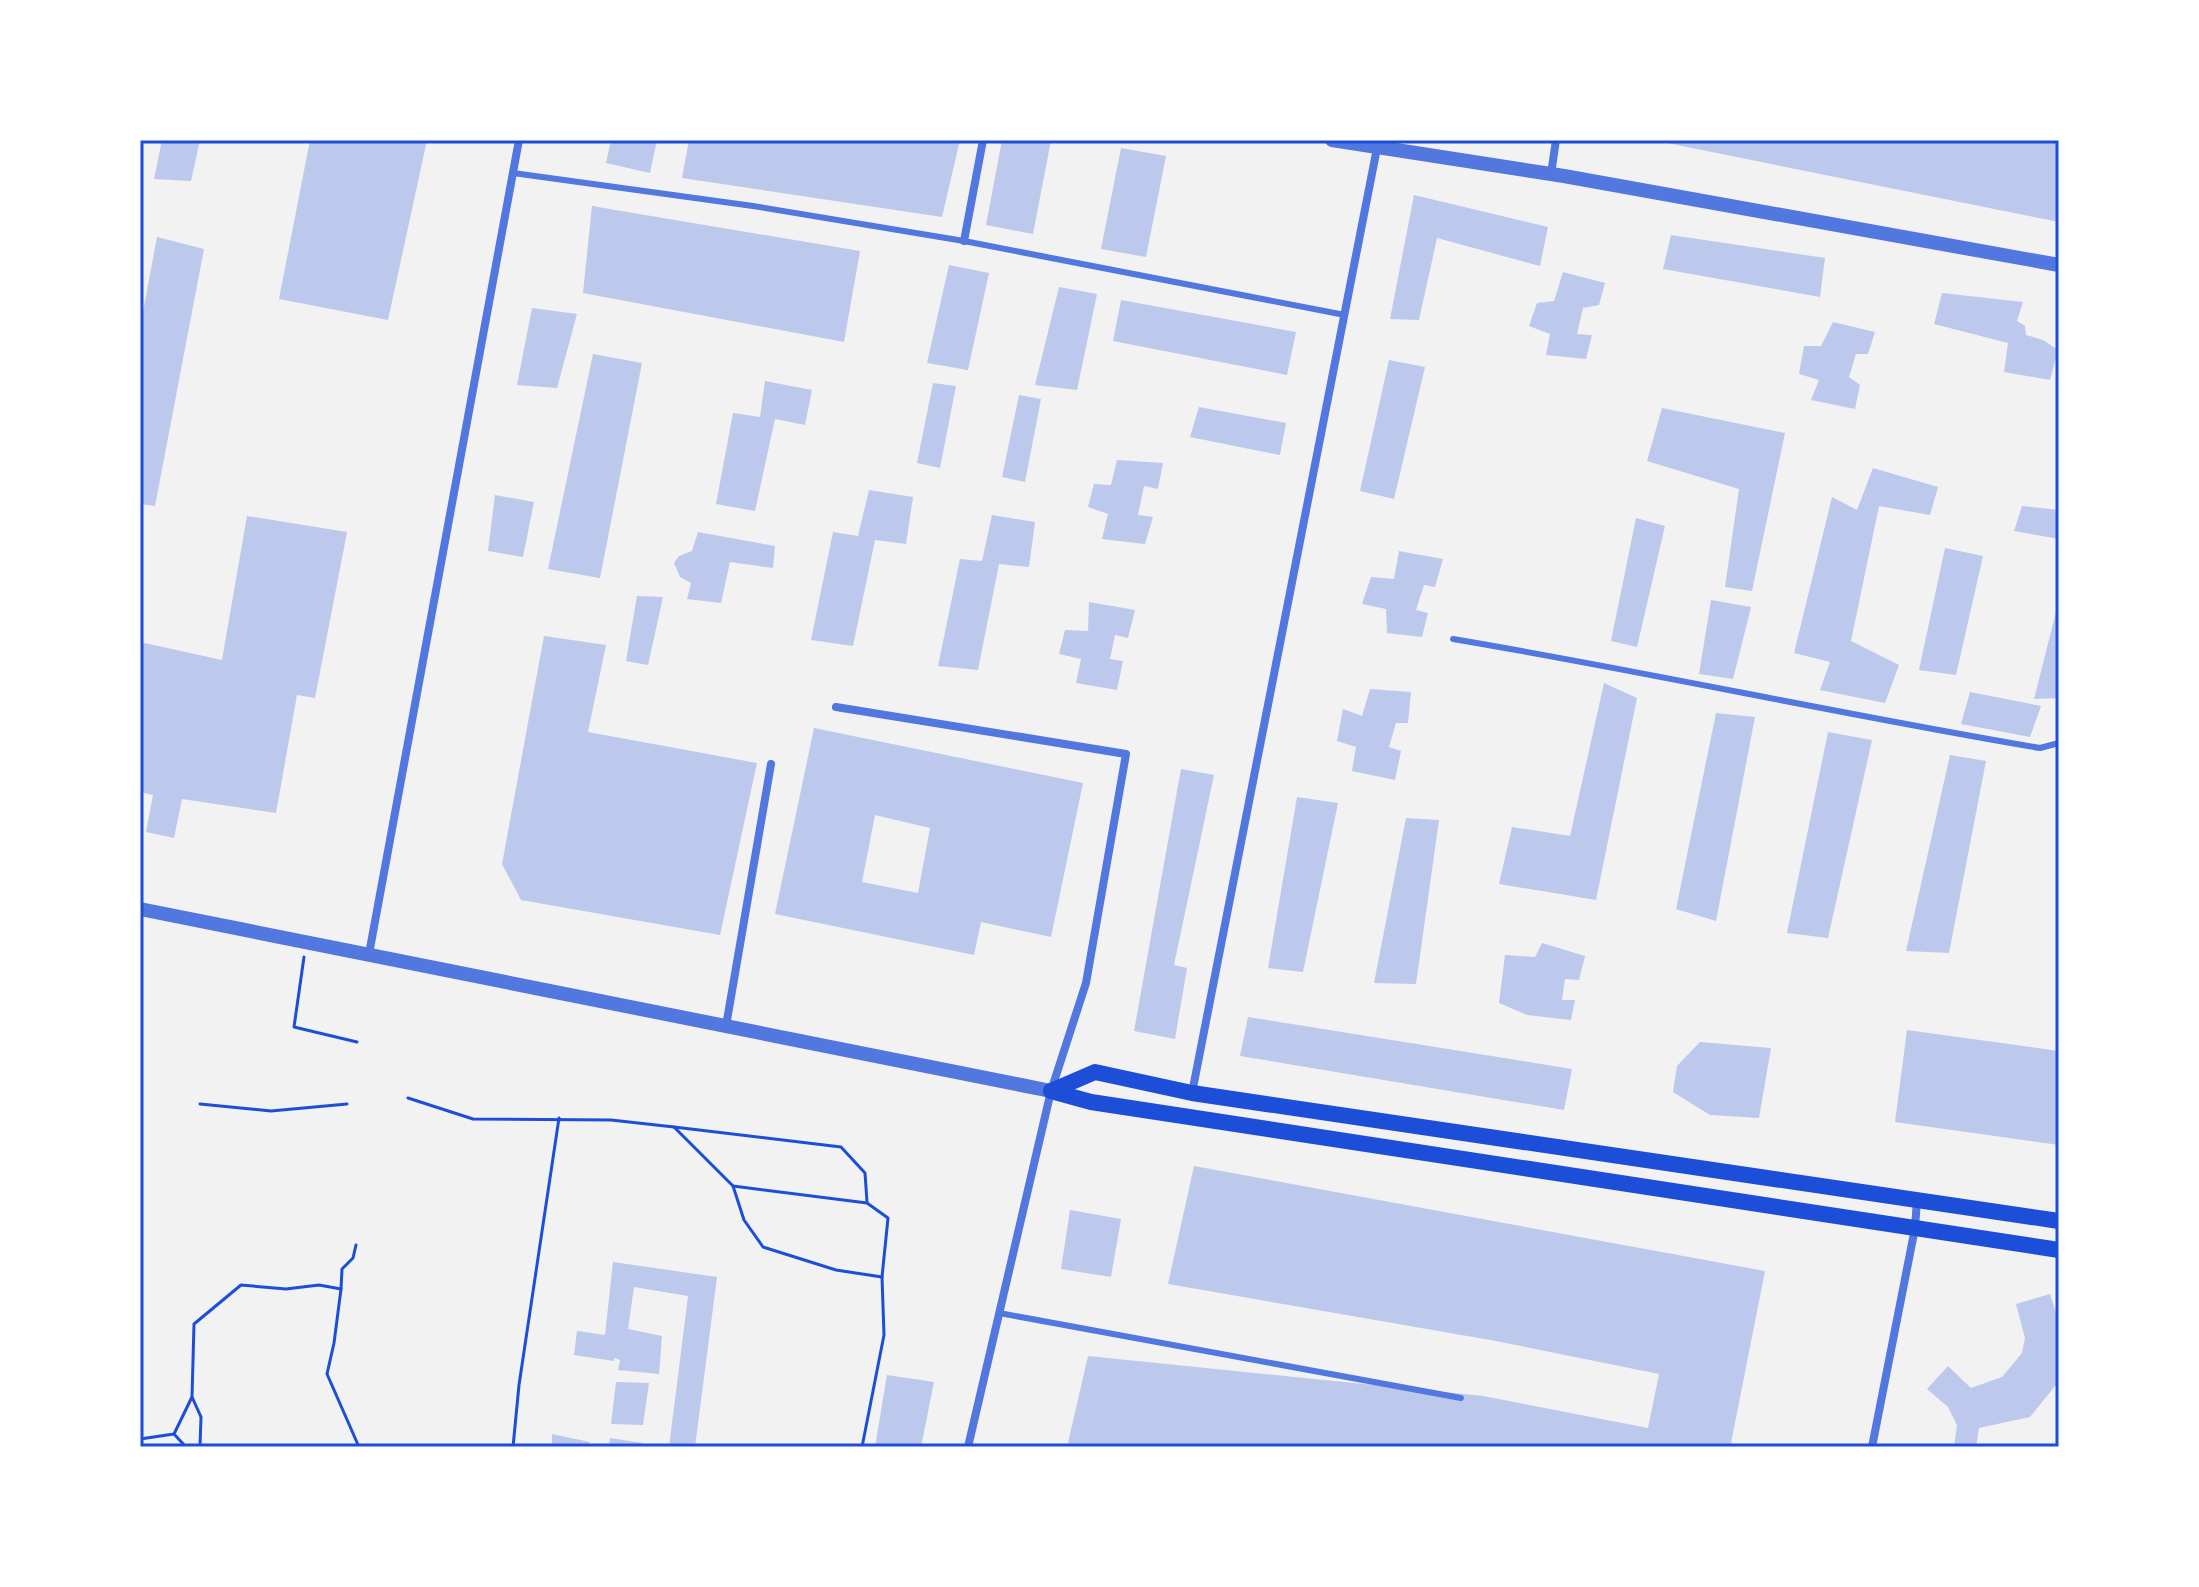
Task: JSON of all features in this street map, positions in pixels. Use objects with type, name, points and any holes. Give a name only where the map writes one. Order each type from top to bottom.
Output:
[{"type":"main road","points":[[1051,1091],[1095,1072],[1192,1093],[2059,1221]]},
{"type":"main road","points":[[1051,1091],[1091,1102],[2059,1250]]},
{"type":"street","points":[[369,954],[519,140]]},
{"type":"street","points":[[964,241],[983,140]]},
{"type":"street","points":[[1332,140],[1551,174],[2059,265]]},
{"type":"street","points":[[1551,174],[1556,140]]},
{"type":"street","points":[[1192,1093],[1377,148]]},
{"type":"street","points":[[836,707],[1126,754],[1086,983],[1051,1091],[968,1447]]},
{"type":"street","points":[[726,1026],[771,764]]},
{"type":"street","points":[[140,909],[1051,1091]]},
{"type":"street","points":[[1872,1447],[1915,1228],[1917,1199]]},
{"type":"lane","points":[[513,173],[753,206],[964,241],[1345,315]]},
{"type":"lane","points":[[1453,639],[1582,660],[1892,723],[2040,748],[2059,743]]},
{"type":"lane","points":[[999,1313],[1461,1398]]},
{"type":"path","points":[[307,942],[294,1027],[357,1042]]},
{"type":"path","points":[[408,1098],[473,1119],[611,1120],[841,1147],[865,1173],[867,1203]]},
{"type":"path","points":[[200,1104],[271,1111],[347,1104]]},
{"type":"path","points":[[513,1447],[519,1385],[559,1118]]},
{"type":"path","points":[[674,1127],[733,1186],[744,1220],[763,1247],[836,1270],[882,1277]]},
{"type":"path","points":[[733,1186],[867,1203],[888,1218],[882,1277],[884,1335],[862,1447]]},
{"type":"path","points":[[356,1245],[353,1258],[342,1269],[334,1343],[327,1374],[359,1447]]},
{"type":"path","points":[[174,1434],[192,1397],[194,1324],[241,1285],[286,1289],[319,1285],[341,1289]]},
{"type":"path","points":[[192,1397],[201,1417],[200,1446],[207,1447]]},
{"type":"path","points":[[140,1439],[174,1434]]},
{"type":"path","points":[[174,1434],[186,1447]]},
{"type":"building","points":[[162,140],[200,140],[191,181],[154,179]]},
{"type":"building","points":[[310,140],[427,140],[388,320],[279,299]]},
{"type":"building","points":[[611,140],[657,140],[650,173],[606,163]]},
{"type":"building","points":[[689,140],[960,140],[942,217],[682,178]]},
{"type":"building","points":[[1002,140],[1051,140],[1033,234],[986,225]]},
{"type":"building","points":[[2059,140],[2059,222],[1657,141]]},
{"type":"building","points":[[1121,148],[1166,156],[1146,257],[1101,249]]},
{"type":"building","points":[[1414,195],[1548,227],[1540,266],[1437,238],[1419,320],[1390,319]]},
{"type":"building","points":[[592,206],[860,251],[844,342],[583,293]]},
{"type":"building","points":[[1671,235],[1825,258],[1820,297],[1663,269]]},
{"type":"building","points":[[157,237],[204,249],[155,506],[140,504],[140,328]]},
{"type":"building","points":[[949,265],[989,273],[968,370],[927,363]]},
{"type":"building","points":[[1563,272],[1605,283],[1599,305],[1583,308],[1577,334],[1592,335],[1586,359],[1546,355],[1550,334],[1529,326],[1537,303],[1554,301]]},
{"type":"building","points":[[1059,287],[1097,294],[1077,390],[1035,385]]},
{"type":"building","points":[[1942,293],[2023,302],[2017,321],[2025,326],[2026,335],[2043,340],[2058,350],[2050,380],[2004,372],[2008,343],[1934,324]]},
{"type":"building","points":[[1121,300],[1296,332],[1287,375],[1113,341]]},
{"type":"building","points":[[532,308],[577,314],[557,388],[517,385]]},
{"type":"building","points":[[1833,322],[1875,332],[1868,354],[1856,354],[1849,377],[1860,385],[1855,409],[1811,400],[1819,380],[1799,374],[1804,346],[1821,346]]},
{"type":"building","points":[[593,354],[642,363],[600,578],[548,569]]},
{"type":"building","points":[[1389,360],[1425,367],[1394,499],[1360,491]]},
{"type":"building","points":[[765,381],[812,390],[805,425],[775,419],[755,511],[716,504],[733,413],[760,417]]},
{"type":"building","points":[[933,383],[956,386],[940,468],[917,463]]},
{"type":"building","points":[[1019,395],[1041,399],[1025,482],[1002,477]]},
{"type":"building","points":[[1199,407],[1286,423],[1280,455],[1190,437]]},
{"type":"building","points":[[1662,408],[1785,433],[1752,591],[1725,587],[1739,489],[1647,461]]},
{"type":"building","points":[[1117,460],[1163,463],[1158,489],[1144,486],[1138,515],[1153,517],[1145,544],[1102,539],[1108,514],[1088,507],[1094,484],[1111,485]]},
{"type":"building","points":[[1873,468],[1938,487],[1930,515],[1879,506],[1851,641],[1899,665],[1885,703],[1820,690],[1830,662],[1794,653],[1832,497],[1857,510]]},
{"type":"building","points":[[869,490],[913,497],[906,544],[875,540],[853,646],[811,640],[833,532],[858,536]]},
{"type":"building","points":[[495,495],[534,502],[523,557],[488,551]]},
{"type":"building","points":[[2022,506],[2059,510],[2059,539],[2014,531]]},
{"type":"building","points":[[992,515],[1035,522],[1029,567],[999,564],[978,670],[938,666],[960,559],[982,561]]},
{"type":"building","points":[[247,516],[347,532],[315,698],[297,695],[276,813],[182,799],[174,838],[146,832],[153,795],[140,792],[140,642],[222,660]]},
{"type":"building","points":[[1636,518],[1665,526],[1637,647],[1611,641]]},
{"type":"building","points":[[698,532],[775,546],[773,568],[730,562],[721,603],[687,599],[691,583],[680,577],[674,563],[679,556],[692,551]]},
{"type":"building","points":[[1945,548],[1983,556],[1956,675],[1919,670]]},
{"type":"building","points":[[1399,551],[1443,559],[1435,587],[1424,585],[1416,610],[1428,613],[1422,637],[1387,633],[1386,609],[1362,604],[1371,577],[1394,579]]},
{"type":"building","points":[[637,596],[663,597],[648,665],[626,661]]},
{"type":"building","points":[[1711,600],[1751,607],[1733,679],[1699,674]]},
{"type":"building","points":[[1089,602],[1135,610],[1128,638],[1115,635],[1110,659],[1123,661],[1117,690],[1076,683],[1081,659],[1059,654],[1065,630],[1088,631]]},
{"type":"building","points":[[2058,604],[2059,698],[2034,699]]},
{"type":"building","points":[[544,636],[606,645],[588,732],[757,763],[720,935],[521,900],[502,864]]},
{"type":"building","points":[[1604,683],[1637,698],[1596,900],[1499,884],[1512,827],[1570,836]]},
{"type":"building","points":[[1370,689],[1411,692],[1408,723],[1396,723],[1389,747],[1401,751],[1395,780],[1352,771],[1356,747],[1337,741],[1343,709],[1362,716]]},
{"type":"building","points":[[1970,692],[2041,706],[2030,737],[1961,724]]},
{"type":"building","points":[[1716,713],[1755,717],[1716,921],[1676,909]]},
{"type":"building","points":[[814,728],[1083,783],[1051,937],[981,922],[974,955],[775,914]],"holes":[[[875,815],[930,828],[918,893],[862,882]]]},
{"type":"building","points":[[1828,732],[1872,740],[1828,938],[1787,933]]},
{"type":"building","points":[[1950,755],[1986,761],[1949,953],[1906,951]]},
{"type":"building","points":[[1181,769],[1214,775],[1174,965],[1187,968],[1175,1039],[1134,1031]]},
{"type":"building","points":[[1297,797],[1338,803],[1303,972],[1268,968]]},
{"type":"building","points":[[1406,818],[1439,820],[1416,984],[1374,983]]},
{"type":"building","points":[[1542,943],[1585,956],[1579,980],[1565,979],[1562,1000],[1575,1000],[1571,1020],[1527,1015],[1499,1003],[1505,955],[1535,957]]},
{"type":"building","points":[[1248,1017],[1572,1069],[1564,1110],[1240,1056]]},
{"type":"building","points":[[1907,1030],[2059,1051],[2059,1145],[1895,1122]]},
{"type":"building","points":[[1700,1042],[1771,1048],[1759,1118],[1710,1115],[1673,1092],[1677,1066]]},
{"type":"building","points":[[1194,1166],[1765,1271],[1731,1443],[1743,1447],[1067,1447],[1088,1356],[1483,1396],[1648,1428],[1659,1374],[1496,1341],[1168,1284]]},
{"type":"building","points":[[1070,1210],[1121,1219],[1111,1277],[1061,1269]]},
{"type":"building","points":[[613,1262],[717,1277],[695,1447],[669,1447],[688,1296],[634,1287],[628,1329],[662,1336],[659,1374],[618,1370],[620,1360],[614,1358],[614,1361],[574,1355],[577,1331],[605,1335]]},
{"type":"building","points":[[2050,1294],[2059,1322],[2059,1387],[2055,1386],[2030,1417],[1979,1428],[1976,1447],[1954,1447],[1957,1425],[1948,1407],[1927,1389],[1948,1366],[1971,1388],[2002,1377],[2022,1353],[2025,1338],[2016,1304]]},
{"type":"building","points":[[887,1375],[934,1382],[921,1447],[875,1447]]},
{"type":"building","points":[[616,1382],[649,1383],[643,1425],[611,1424]]},
{"type":"building","points":[[552,1434],[590,1442],[589,1447],[552,1447]]},
{"type":"building","points":[[610,1438],[643,1443],[643,1447],[609,1447]]}]
